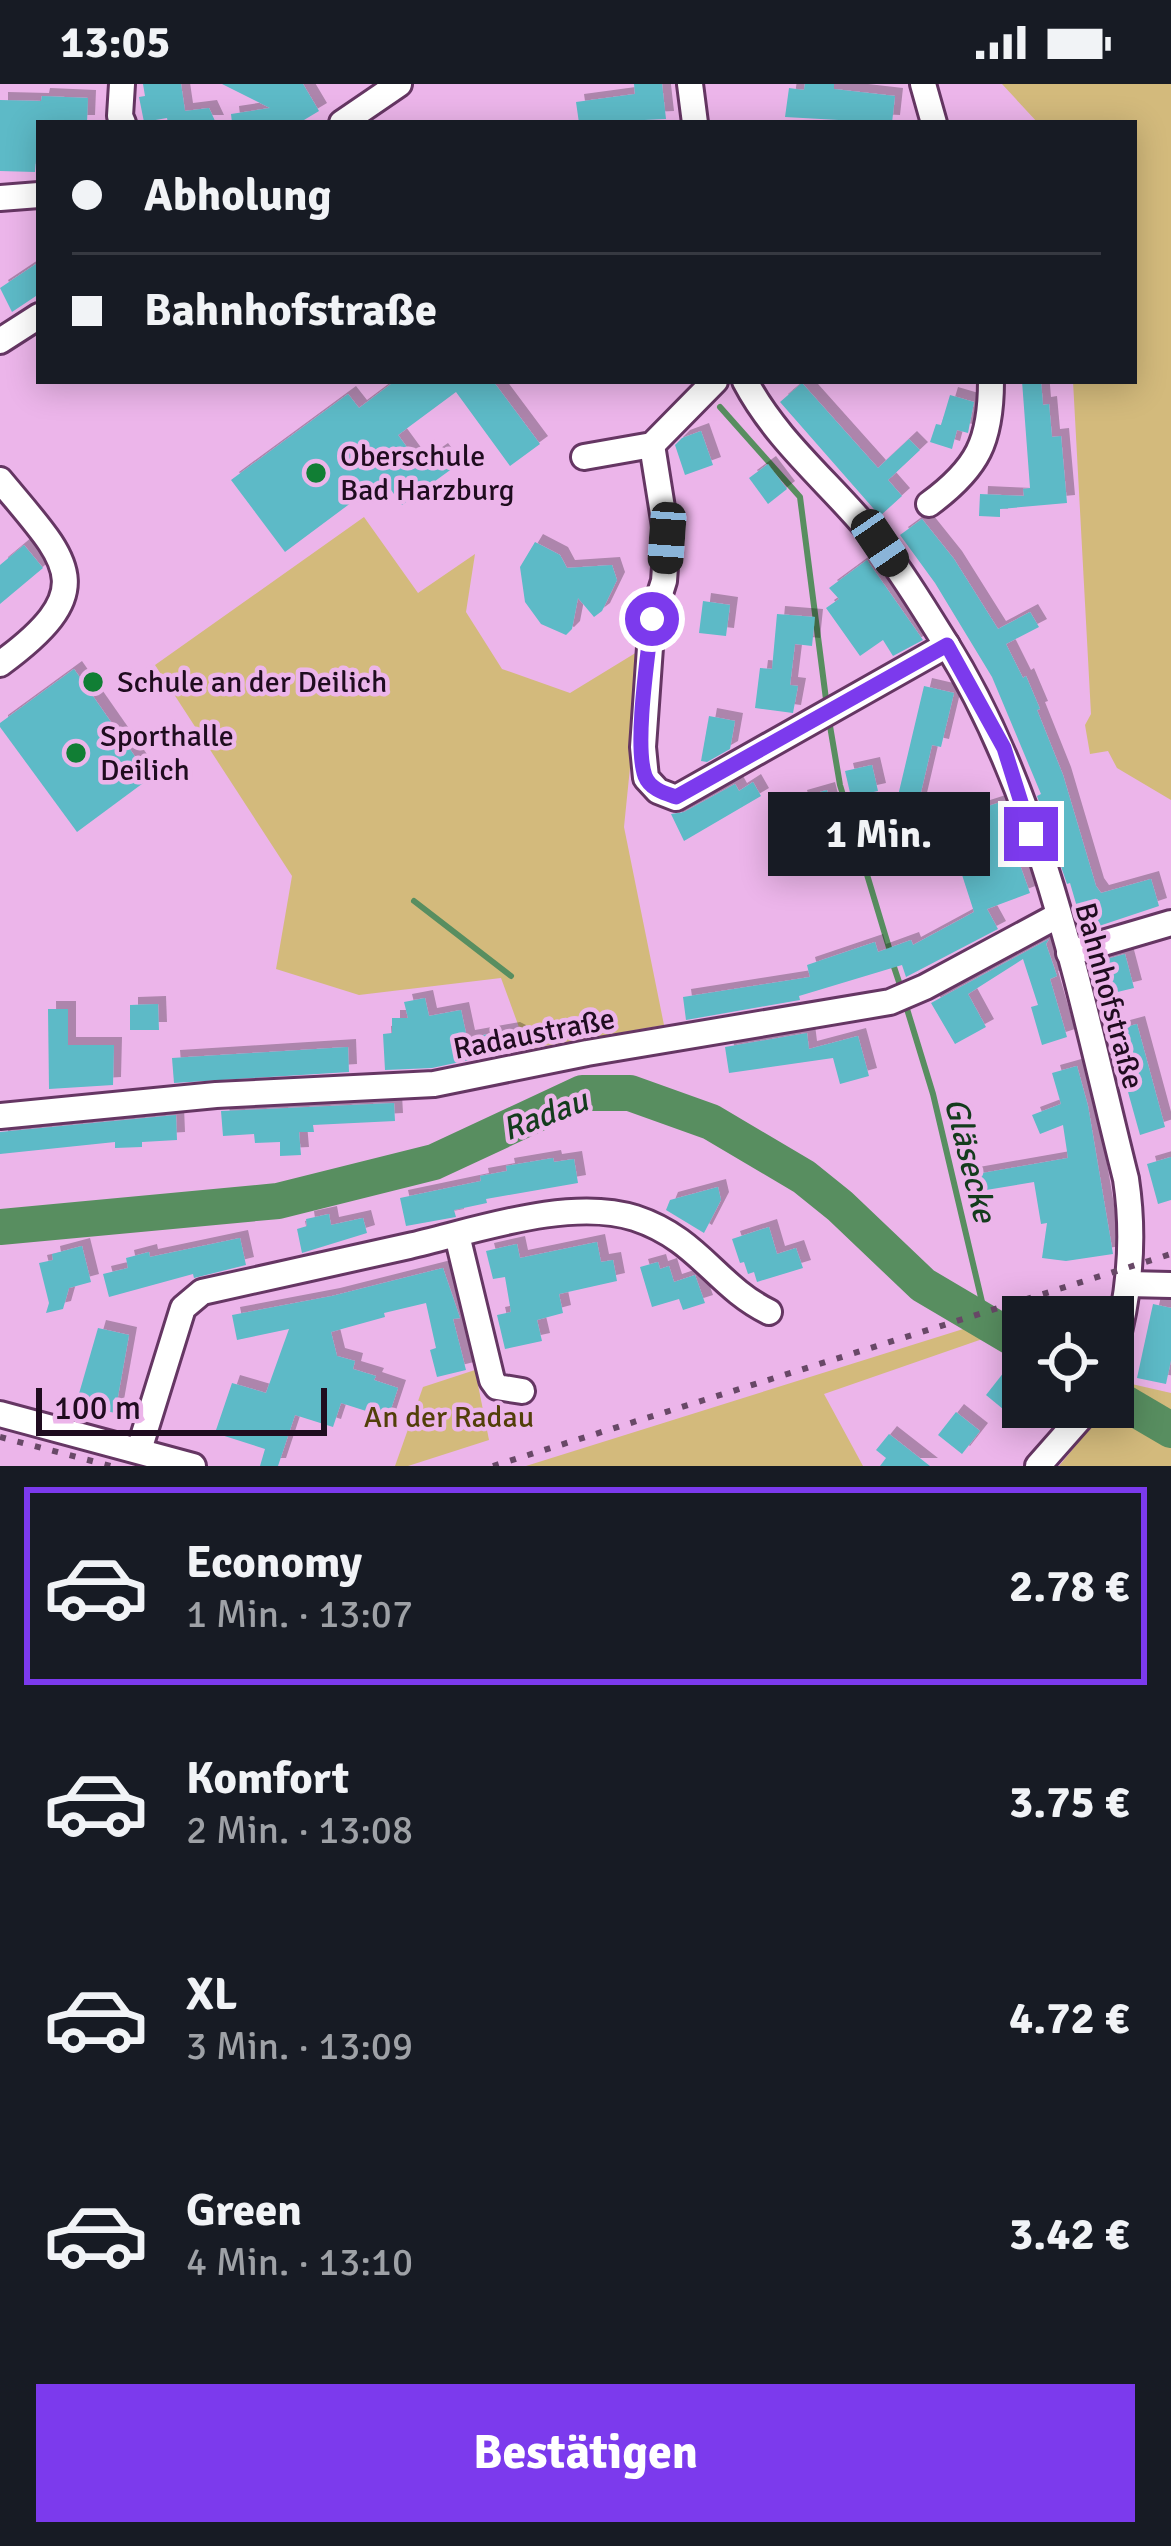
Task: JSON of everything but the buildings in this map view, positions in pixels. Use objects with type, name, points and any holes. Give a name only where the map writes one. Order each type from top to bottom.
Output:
[{"type":"street","points":[[122,84],[122,120]]},
{"type":"street","points":[[346,120],[399,84]]},
{"type":"street","points":[[690,84],[695,120]]},
{"type":"street","points":[[923,84],[933,120]]},
{"type":"street","points":[[0,198],[36,195]]},
{"type":"street","points":[[0,341],[36,318]]},
{"type":"street","points":[[584,457],[652,445],[712,384]]},
{"type":"street","name":"Bahnhofstraße","points":[[747,384],[772,426],[880,543],[947,645],[1004,748],[1070,953],[1126,1179],[1131,1214],[1125,1296]]},
{"type":"street","points":[[929,504],[961,481],[991,424],[991,384]]},
{"type":"street","points":[[652,445],[667,538],[664,581],[652,619],[643,747],[646,778],[658,791],[676,797],[947,645]]},
{"type":"street","points":[[0,480],[50,540],[66,572],[65,586],[48,621],[33,640],[0,664]]},
{"type":"street","name":"Radaustraße","points":[[0,1116],[216,1095],[434,1084],[890,1002],[1058,916]]},
{"type":"street","points":[[1070,953],[1171,923]]},
{"type":"street","points":[[139,1450],[180,1317],[202,1292],[458,1235],[574,1211],[635,1219],[692,1246],[738,1294],[769,1312]]},
{"type":"street","points":[[458,1235],[492,1380],[497,1387],[522,1390]]},
{"type":"street","points":[[1128,1284],[1171,1285]]},
{"type":"street","points":[[0,1414],[194,1466]]},
{"type":"street","points":[[1038,1466],[1071,1428]]},
{"type":"green space","points":[[1002,84],[1171,84],[1171,800],[1117,768],[1108,751],[1090,754],[1085,725],[1091,714],[1073,384],[1137,384],[1137,120],[1035,120]]},
{"type":"green space","points":[[364,517],[418,593],[475,554],[466,612],[502,669],[570,693],[642,649],[624,827],[664,1025],[527,1049],[501,978],[359,995],[276,969],[292,876],[155,665]]},
{"type":"green space","points":[[976,1325],[994,1335],[824,1394],[863,1466],[526,1466]]},
{"type":"green space","name":"An der Radau","points":[[475,1370],[489,1440],[395,1466],[423,1387]]},
{"type":"green space","points":[[1134,1385],[1171,1393],[1171,1466],[1059,1466],[1090,1428],[1134,1428]]},
{"type":"waterway","name":"Gläsecke","points":[[720,407],[800,497],[827,707]]},
{"type":"waterway","name":"Gläsecke","points":[[829,720],[840,785],[890,951]]},
{"type":"waterway","points":[[414,901],[511,976]]},
{"type":"waterway","name":"Gläsecke","points":[[893,964],[899,982]]},
{"type":"waterway","name":"Gläsecke","points":[[907,1009],[933,1094],[987,1323]]},
{"type":"waterway","name":"Radau","points":[[0,1227],[278,1201],[434,1162],[582,1093],[630,1093],[711,1122],[804,1177],[923,1285],[1002,1332]]},
{"type":"waterway","name":"Radau","points":[[1134,1408],[1171,1430]]},
{"type":"railway","points":[[493,1466],[1171,1254]]},
{"type":"railway","points":[[0,1437],[111,1466]]},
{"type":"place","name":"Oberschule Bad Harzburg","points":[[316,473]]},
{"type":"place","name":"Schule an der Deilich","points":[[93,682]]},
{"type":"place","name":"Sporthalle Deilich","points":[[76,753]]},
{"type":"route","points":[[652,619],[643,747],[646,778],[658,791],[676,797],[947,645],[1004,748],[1031,834]]}]
